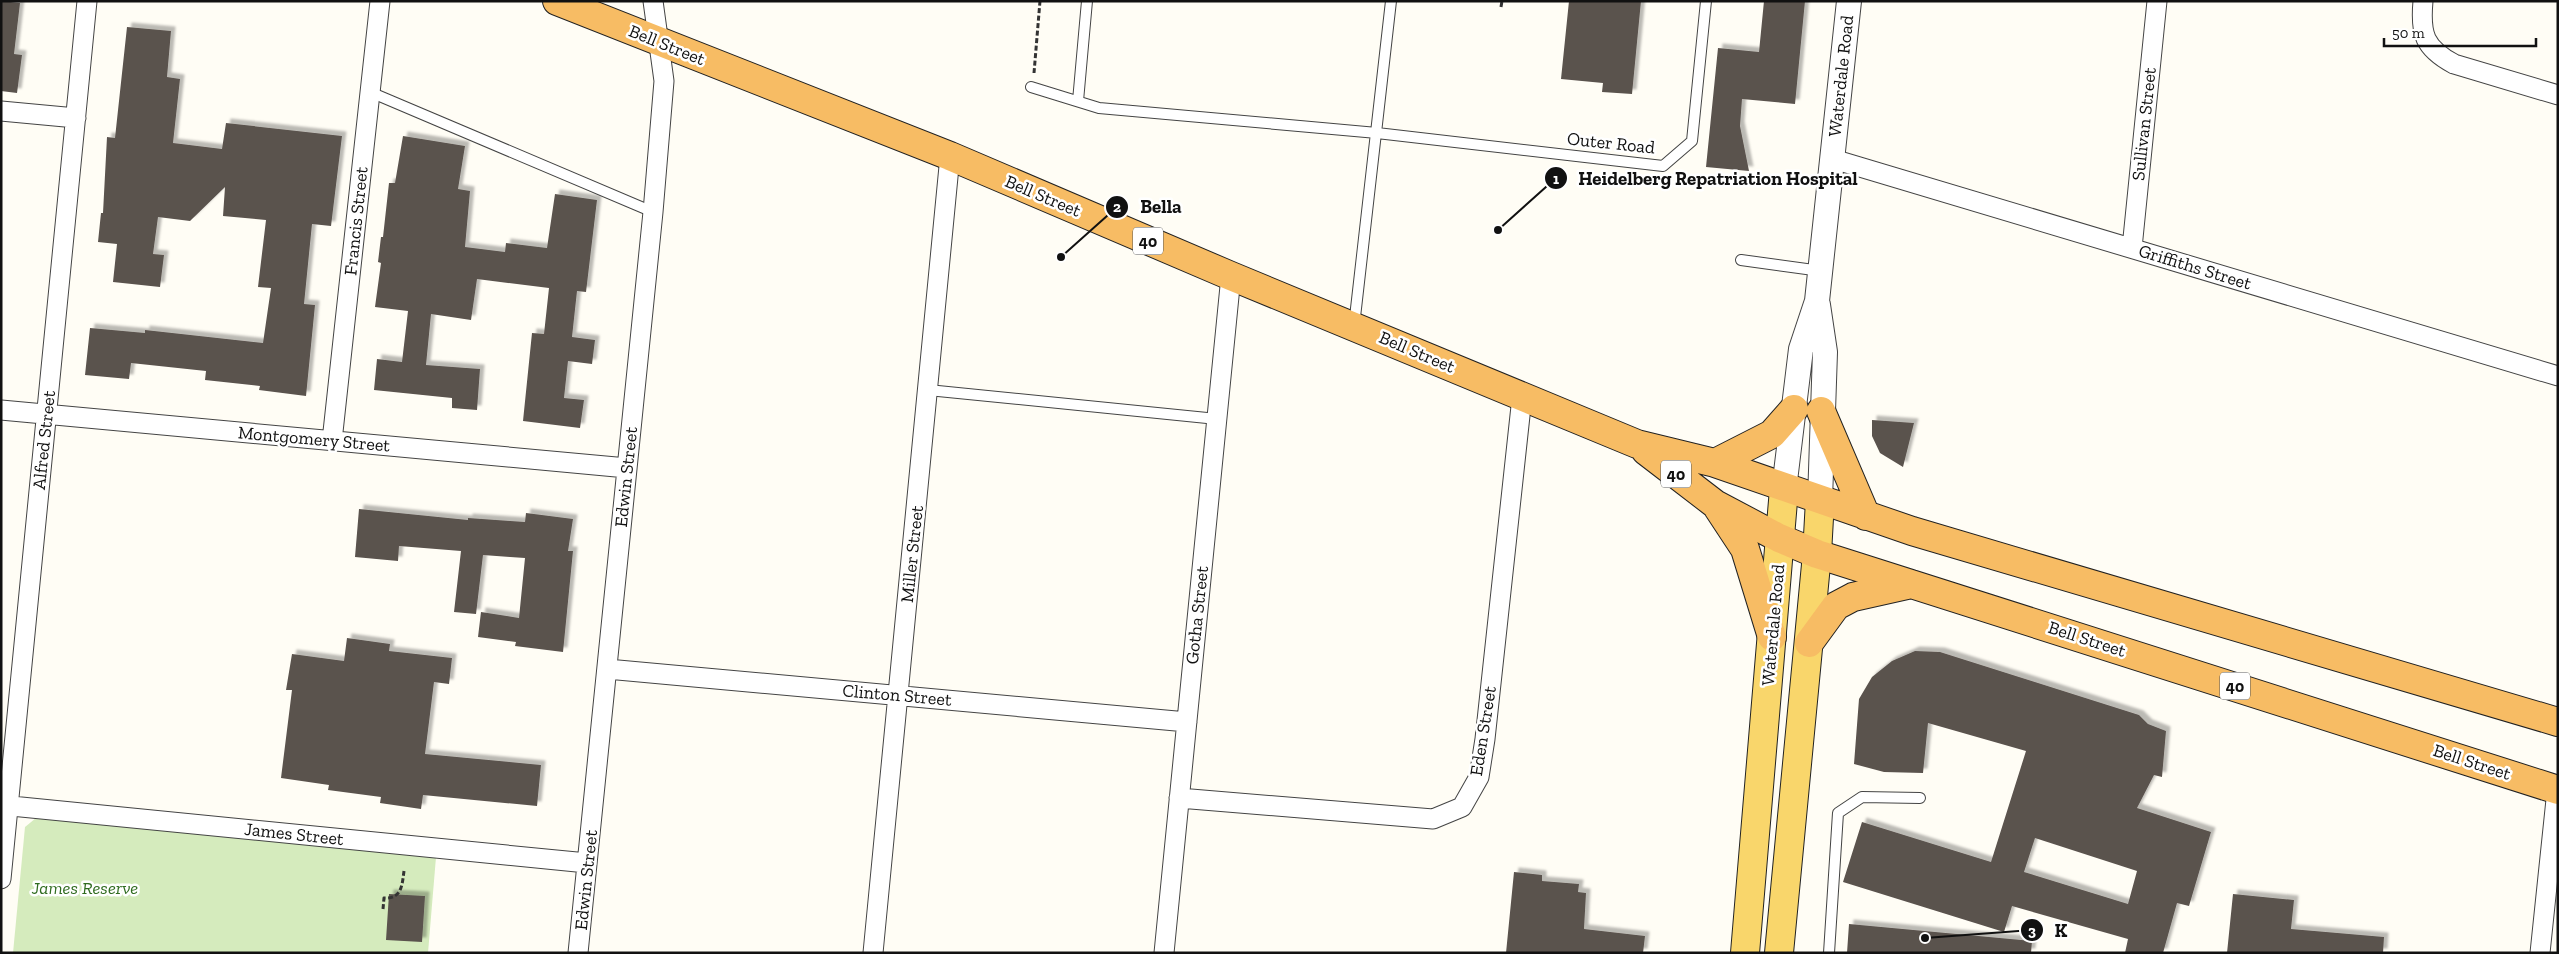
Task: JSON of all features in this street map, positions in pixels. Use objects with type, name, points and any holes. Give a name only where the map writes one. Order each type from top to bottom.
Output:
[{"type":"highway","name":"Bell Street","points":[[565,4],[950,156],[1231,276],[1637,444],[1715,463],[1784,489],[1922,534],[2558,722]]},
{"type":"highway","points":[[1715,463],[1772,434],[1794,409]]},
{"type":"highway","points":[[1821,411],[1866,516]]},
{"type":"highway","name":"Bell Street","points":[[1637,444],[1716,504],[1779,538],[1817,554],[2557,790]]},
{"type":"highway","points":[[1716,504],[1746,549],[1772,637]]},
{"type":"highway","points":[[1809,643],[1836,606],[1853,597],[1912,584]]},
{"type":"main road","name":"Waterdale Road","points":[[1745,953],[1784,489]]},
{"type":"main road","name":"Waterdale Road","points":[[1779,953],[1809,643],[1820,500]]},
{"type":"street","name":"Alfred Street","points":[[1,879],[5,806],[47,414],[87,1]]},
{"type":"street","name":"Francis Street","points":[[332,441],[380,1]]},
{"type":"street","points":[[565,4],[593,6],[602,1]]},
{"type":"street","name":"Edwin Street","points":[[578,953],[653,212],[664,81],[653,1]]},
{"type":"street","name":"Waterdale Road","points":[[1784,489],[1800,349],[1817,300],[1821,271],[1849,1]]},
{"type":"street","name":"Sullivan Street","points":[[2132,248],[2156,1]]},
{"type":"street","points":[[2423,1],[2422,29],[2430,47],[2439,56],[2454,64],[2558,95]]},
{"type":"street","points":[[1,112],[76,118]]},
{"type":"street","name":"Miller Street","points":[[873,953],[950,156]]},
{"type":"street","name":"Griffiths Street","points":[[1833,159],[2558,376]]},
{"type":"street","name":"Gotha Street","points":[[1164,953],[1231,276]]},
{"type":"street","name":"Waterdale Road","points":[[1817,300],[1825,352],[1821,411],[1820,500]]},
{"type":"street","name":"Eden Street","points":[[1179,798],[1425,819],[1433,819],[1462,806],[1480,776],[1522,396]]},
{"type":"street","name":"Montgomery Street","points":[[1,410],[627,468]]},
{"type":"street","name":"Clinton Street","points":[[607,669],[1187,722]]},
{"type":"street","points":[[2540,953],[2557,790]]},
{"type":"street","name":"James Street","points":[[5,806],[587,863]]},
{"type":"lane","points":[[1078,101],[1087,1]]},
{"type":"lane","points":[[1354,326],[1392,1]]},
{"type":"lane","name":"Outer Road","points":[[1031,88],[1099,108],[1377,133],[1663,166],[1692,141],[1706,1]]},
{"type":"lane","points":[[370,92],[653,212]]},
{"type":"lane","points":[[1741,260],[1821,271]]},
{"type":"lane","points":[[928,390],[1217,419]]},
{"type":"lane","points":[[1829,953],[1838,813],[1862,797],[1920,798]]},
{"type":"path","points":[[1040,1],[1034,75],[1044,77],[1043,91]]},
{"type":"path","points":[[1501,7],[1502,1]]},
{"type":"path","points":[[383,909],[384,898],[396,896],[402,890],[404,871]]},
{"type":"green space","name":"James Reserve","points":[[36,818],[436,857],[428,953],[13,953],[25,827]]},
{"type":"building","points":[[1,1],[20,3],[14,54],[22,55],[17,93],[1,91]]},
{"type":"building","points":[[1569,1],[1641,1],[1632,94],[1602,92],[1603,83],[1561,79]]},
{"type":"building","points":[[1764,1],[1805,1],[1795,104],[1742,99],[1740,126],[1749,171],[1706,167],[1718,48],[1759,52]]},
{"type":"building","points":[[127,27],[171,31],[167,77],[180,79],[173,143],[222,149],[226,123],[342,136],[331,226],[312,224],[304,304],[315,305],[306,396],[259,390],[260,386],[205,380],[206,371],[131,363],[129,379],[85,375],[90,328],[145,333],[145,330],[263,343],[271,288],[258,287],[266,220],[223,216],[225,187],[190,221],[158,217],[153,254],[164,255],[160,287],[113,282],[117,244],[98,242],[101,213],[103,213],[107,137],[115,138]]},
{"type":"building","points":[[403,136],[465,146],[458,189],[470,191],[465,247],[505,252],[506,243],[547,248],[555,194],[597,200],[586,292],[577,291],[572,337],[595,340],[592,364],[568,361],[564,398],[584,400],[580,428],[523,421],[532,333],[544,334],[549,288],[477,279],[471,320],[431,314],[426,365],[480,369],[477,410],[452,408],[452,398],[374,390],[377,359],[402,362],[408,311],[375,307],[381,263],[378,262],[381,237],[383,237],[389,183],[395,183]]},
{"type":"building","points":[[1872,420],[1914,423],[1903,467],[1880,453],[1872,436]]},
{"type":"building","points":[[359,509],[468,520],[468,518],[525,522],[526,513],[573,519],[568,551],[573,551],[563,652],[515,646],[516,642],[478,637],[481,612],[519,618],[525,558],[483,555],[476,614],[454,612],[461,551],[399,546],[398,561],[355,557]]},
{"type":"building","points":[[347,638],[390,644],[389,651],[452,658],[449,684],[434,682],[425,754],[541,765],[537,806],[423,795],[421,809],[380,803],[381,797],[328,790],[329,785],[281,778],[292,690],[286,690],[292,654],[344,661]]},
{"type":"building","points":[[1915,651],[1940,652],[2139,715],[2148,724],[2166,731],[2162,777],[2154,775],[2137,808],[2211,832],[2189,906],[2177,903],[2163,953],[2125,953],[2128,939],[2012,906],[2004,932],[1843,882],[1862,822],[1991,862],[2026,751],[1928,723],[1923,773],[1884,772],[1854,764],[1859,699],[1872,677],[1892,661]],"holes":[[[2035,838],[2137,871],[2128,904],[2024,872]]]},
{"type":"building","points":[[1514,872],[1542,875],[1542,881],[1579,884],[1578,892],[1586,893],[1584,929],[1645,936],[1643,953],[1506,953]]},
{"type":"building","points":[[389,894],[425,896],[422,942],[386,940]]},
{"type":"building","points":[[2233,894],[2294,900],[2291,929],[2384,937],[2383,953],[2227,953]]},
{"type":"building","points":[[1849,924],[2032,941],[2031,953],[1847,953]]},
{"type":"place","name":"Heidelberg Repatriation Hospital","points":[[1498,230]]},
{"type":"place","name":"Bella","points":[[1061,257]]},
{"type":"place","name":"K","points":[[1925,938]]}]
